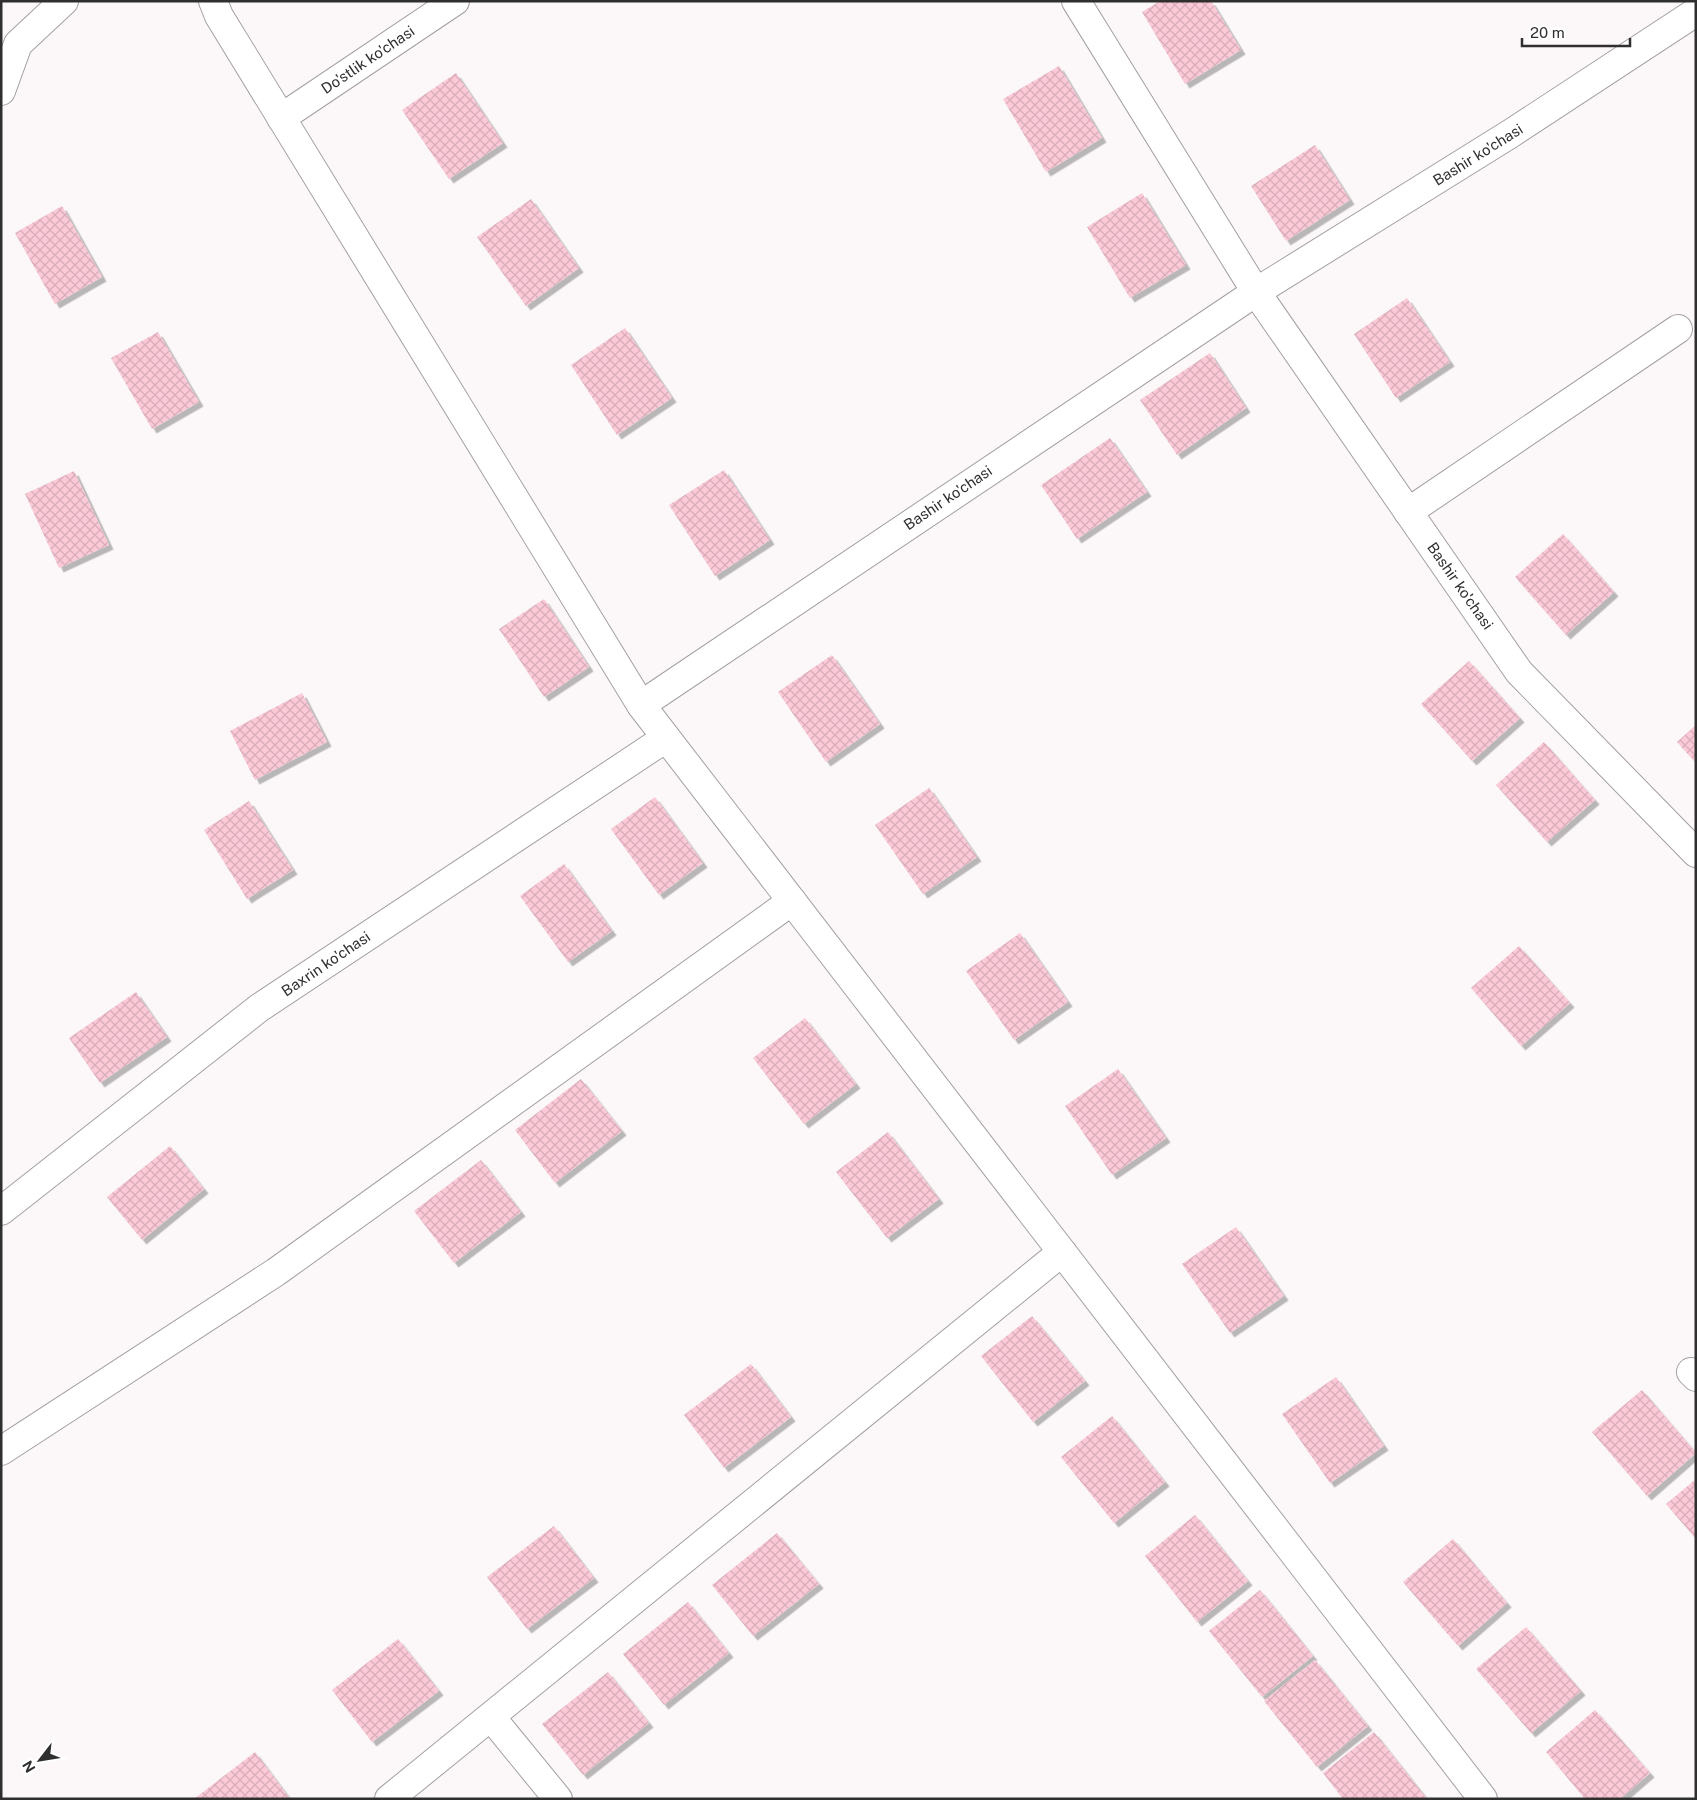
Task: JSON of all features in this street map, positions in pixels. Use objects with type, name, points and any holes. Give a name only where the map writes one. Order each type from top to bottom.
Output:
[{"type":"street","points":[[1,91],[18,44],[64,1]]},
{"type":"street","points":[[213,1],[219,16],[281,118],[641,705],[1482,1799]]},
{"type":"street","name":"Do'stlik ko'chasi","points":[[281,118],[455,1]]},
{"type":"street","name":"Bashir ko'chasi","points":[[1076,1],[1256,292],[1519,672],[1696,853]]},
{"type":"street","name":"Bashir ko'chasi","points":[[641,705],[1256,292],[1510,134],[1696,12]]},
{"type":"street","points":[[1408,512],[1678,329]]},
{"type":"street","name":"Baxrin ko'chasi","points":[[1,1210],[259,1008],[666,738]]},
{"type":"street","points":[[1,1451],[276,1272],[792,901]]},
{"type":"street","points":[[389,1799],[1062,1252]]},
{"type":"street","points":[[491,1717],[558,1799]]},
{"type":"building","points":[[1160,1],[1211,1],[1241,50],[1185,84],[1142,12]]},
{"type":"building","points":[[1059,66],[1102,138],[1046,172],[1003,99]]},
{"type":"building","points":[[456,73],[503,143],[449,179],[402,110]]},
{"type":"building","points":[[1315,145],[1350,200],[1286,241],[1251,186]]},
{"type":"building","points":[[1142,193],[1186,265],[1130,298],[1087,227]]},
{"type":"building","points":[[531,199],[579,268],[526,306],[477,237]]},
{"type":"building","points":[[62,206],[102,277],[55,304],[15,233]]},
{"type":"building","points":[[1407,298],[1450,362],[1396,398],[1354,334]]},
{"type":"building","points":[[625,328],[672,398],[617,435],[571,365]]},
{"type":"building","points":[[158,332],[199,402],[152,429],[111,358]]},
{"type":"building","points":[[1210,353],[1246,408],[1177,455],[1140,400]]},
{"type":"building","points":[[1110,438],[1147,492],[1077,539],[1041,485]]},
{"type":"building","points":[[724,470],[770,540],[715,576],[669,505]]},
{"type":"building","points":[[74,471],[109,545],[59,568],[25,494]]},
{"type":"building","points":[[1563,534],[1614,592],[1566,635],[1515,577]]},
{"type":"building","points":[[544,599],[589,667],[544,697],[499,629]]},
{"type":"building","points":[[832,655],[880,724],[826,762],[778,692]]},
{"type":"building","points":[[1469,661],[1520,718],[1472,761],[1421,704]]},
{"type":"building","points":[[302,693],[327,742],[255,780],[230,731]]},
{"type":"building","points":[[1696,725],[1696,763],[1677,742]]},
{"type":"building","points":[[1544,742],[1595,800],[1547,842],[1496,785]]},
{"type":"building","points":[[929,788],[977,857],[923,894],[875,825]]},
{"type":"building","points":[[655,797],[703,863],[659,895],[611,829]]},
{"type":"building","points":[[249,801],[293,870],[247,899],[204,830]]},
{"type":"building","points":[[564,864],[612,931],[568,962],[520,896]]},
{"type":"building","points":[[1020,933],[1068,1002],[1014,1040],[966,971]]},
{"type":"building","points":[[1519,946],[1570,1003],[1521,1046],[1471,988]]},
{"type":"building","points":[[136,992],[167,1037],[100,1083],[69,1038]]},
{"type":"building","points":[[805,1018],[856,1084],[804,1124],[753,1058]]},
{"type":"building","points":[[1118,1069],[1166,1138],[1112,1175],[1065,1106]]},
{"type":"building","points":[[581,1079],[622,1131],[555,1183],[515,1130]]},
{"type":"building","points":[[888,1132],[939,1199],[887,1238],[836,1172]]},
{"type":"building","points":[[170,1146],[204,1189],[142,1240],[107,1197]]},
{"type":"building","points":[[481,1160],[521,1212],[454,1263],[414,1211]]},
{"type":"building","points":[[1236,1227],[1284,1296],[1230,1333],[1182,1264]]},
{"type":"building","points":[[1032,1316],[1085,1381],[1033,1422],[981,1356]]},
{"type":"building","points":[[751,1364],[791,1417],[724,1468],[684,1415]]},
{"type":"building","points":[[1336,1377],[1384,1446],[1330,1483],[1282,1414]]},
{"type":"building","points":[[1642,1390],[1696,1453],[1647,1496],[1592,1432]]},
{"type":"building","points":[[1112,1416],[1165,1482],[1114,1523],[1061,1457]]},
{"type":"building","points":[[1696,1479],[1696,1539],[1666,1504]]},
{"type":"building","points":[[1195,1515],[1248,1581],[1197,1622],[1145,1556]]},
{"type":"building","points":[[554,1526],[594,1578],[527,1629],[487,1577]]},
{"type":"building","points":[[777,1533],[819,1584],[753,1636],[712,1585]]},
{"type":"building","points":[[1453,1539],[1507,1603],[1458,1646],[1403,1582]]},
{"type":"building","points":[[1260,1590],[1313,1656],[1262,1697],[1209,1631]]},
{"type":"building","points":[[688,1602],[729,1653],[664,1705],[623,1654]]},
{"type":"building","points":[[1526,1627],[1581,1691],[1531,1733],[1476,1669]]},
{"type":"building","points":[[398,1639],[439,1691],[372,1742],[332,1690]]},
{"type":"building","points":[[1315,1660],[1368,1726],[1317,1767],[1264,1701]]},
{"type":"building","points":[[608,1672],[649,1723],[583,1775],[542,1724]]},
{"type":"building","points":[[1595,1710],[1650,1773],[1620,1799],[1585,1799],[1546,1752]]},
{"type":"building","points":[[1374,1732],[1427,1799],[1343,1799],[1323,1773]]},
{"type":"building","points":[[255,1752],[290,1799],[194,1799]]}]
